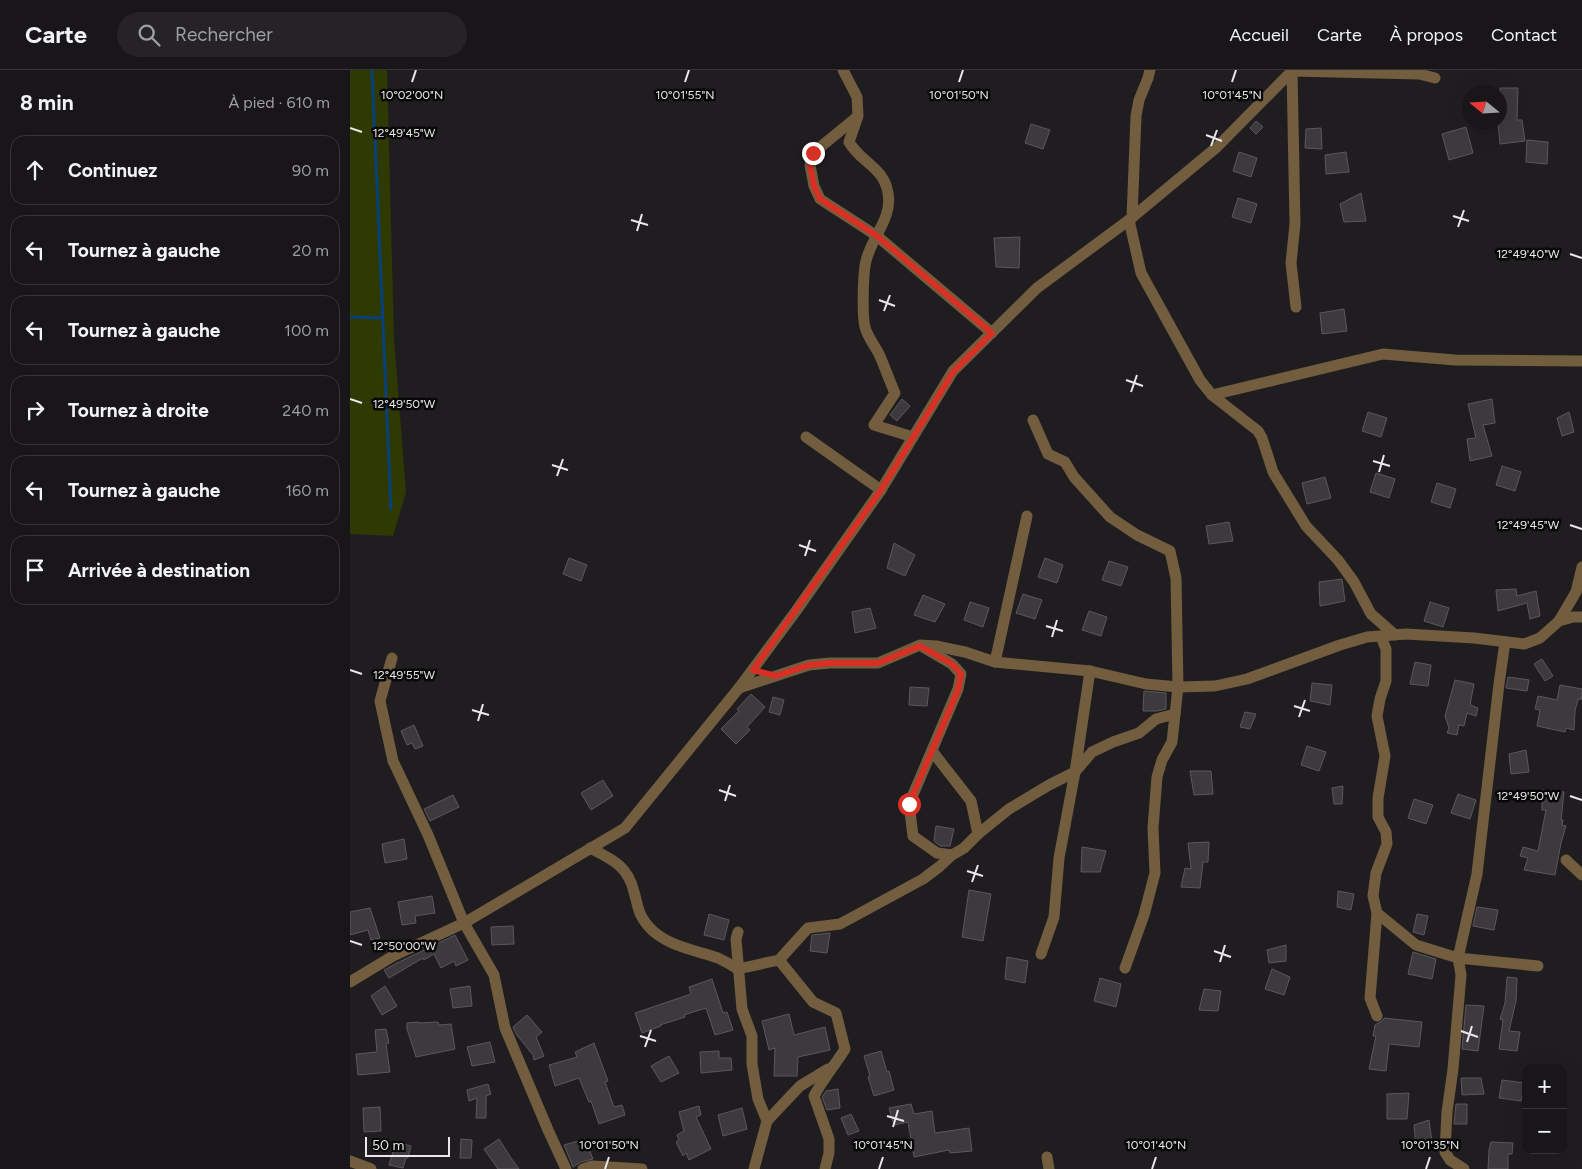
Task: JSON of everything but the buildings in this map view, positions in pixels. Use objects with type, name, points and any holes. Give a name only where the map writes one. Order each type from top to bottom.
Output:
[{"type":"street","points":[[843,70],[857,97],[858,116],[849,142],[853,149],[881,174],[888,193],[888,212],[866,261],[864,306],[865,327],[880,356],[895,393],[874,425],[913,437]]},
{"type":"street","points":[[1150,70],[1139,100],[1136,116],[1130,219],[1142,273],[1200,380],[1212,395],[1258,432],[1262,438],[1273,472],[1306,526],[1343,567],[1354,582],[1371,614],[1400,635]]},
{"type":"street","points":[[1292,71],[1296,224],[1291,264],[1296,307]]},
{"type":"street","points":[[352,977],[464,923],[625,828],[753,670],[881,490],[953,372],[1037,288],[1130,219],[1217,147],[1292,71],[1419,74],[1436,78]]},
{"type":"street","points":[[858,116],[813,153],[810,165],[814,186],[820,199],[877,236],[992,333]]},
{"type":"street","points":[[1212,395],[1383,354],[1455,360],[1582,361]]},
{"type":"street","points":[[1033,420],[1048,454],[1065,462],[1074,476],[1110,516],[1137,535],[1170,551],[1176,578],[1178,687],[1172,742],[1162,760],[1157,777],[1153,828],[1155,873],[1144,915],[1124,968]]},
{"type":"street","points":[[806,437],[881,490]]},
{"type":"street","points":[[995,662],[1027,516]]},
{"type":"street","points":[[739,688],[809,665],[878,663],[920,646],[936,646],[955,650],[995,662],[1090,671],[1146,684],[1178,687],[1215,686],[1247,679],[1340,645],[1381,636],[1474,638],[1524,644],[1540,638],[1559,621],[1576,592],[1582,567]]},
{"type":"street","points":[[1559,621],[1573,617],[1582,617]]},
{"type":"street","points":[[1386,649],[1400,635]]},
{"type":"street","points":[[1377,1016],[1370,998],[1377,913],[1373,896],[1376,873],[1387,844],[1386,832],[1378,816],[1378,798],[1385,756],[1377,716],[1386,680],[1386,649],[1381,636]]},
{"type":"street","points":[[1464,1169],[1450,1160],[1445,1152],[1447,1112],[1453,1069],[1461,975],[1458,958],[1477,874],[1498,684],[1505,642]]},
{"type":"street","points":[[920,646],[952,664],[961,674],[958,690],[909,804],[913,836],[937,853],[952,855]]},
{"type":"street","points":[[392,658],[380,701],[393,761],[428,836],[464,923],[494,975],[505,1028],[566,1169]]},
{"type":"street","points":[[753,670],[776,676]]},
{"type":"street","points":[[1041,954],[1054,917],[1059,858],[1090,671]]},
{"type":"street","points":[[590,848],[612,859],[625,870],[634,891],[638,914],[650,928],[666,940],[720,959],[738,969],[779,960],[808,928],[840,924],[923,880],[1009,810],[1049,784],[1074,772],[1092,752],[1139,733],[1156,719],[1175,714]]},
{"type":"street","points":[[932,751],[971,801],[978,834]]},
{"type":"street","points":[[1566,860],[1582,875]]},
{"type":"street","points":[[1377,913],[1416,945],[1458,958],[1538,966]]},
{"type":"street","points":[[738,932],[736,940],[742,1009],[752,1036],[752,1064],[758,1099],[767,1121]]},
{"type":"street","points":[[779,960],[813,1002],[836,1013],[845,1049],[814,1096],[829,1139],[829,1153],[825,1169]]},
{"type":"street","points":[[754,1169],[767,1121],[800,1086],[836,1064]]},
{"type":"street","points":[[1047,1157],[1049,1169]]},
{"type":"street","points":[[350,1161],[371,1169]]},
{"type":"street","points":[[583,1169],[592,1166],[642,1169]]},
{"type":"green space","points":[[350,70],[387,70],[394,339],[406,492],[393,536],[350,534]]},
{"type":"waterway","points":[[372,70],[391,509]]},
{"type":"waterway","points":[[350,317],[382,318]]},
{"type":"route","points":[[813,153],[810,165],[814,186],[820,199],[877,236],[992,333],[953,372],[881,490],[753,670],[776,676],[809,665],[878,663],[920,646],[952,664],[961,674],[958,690],[909,804]]}]
